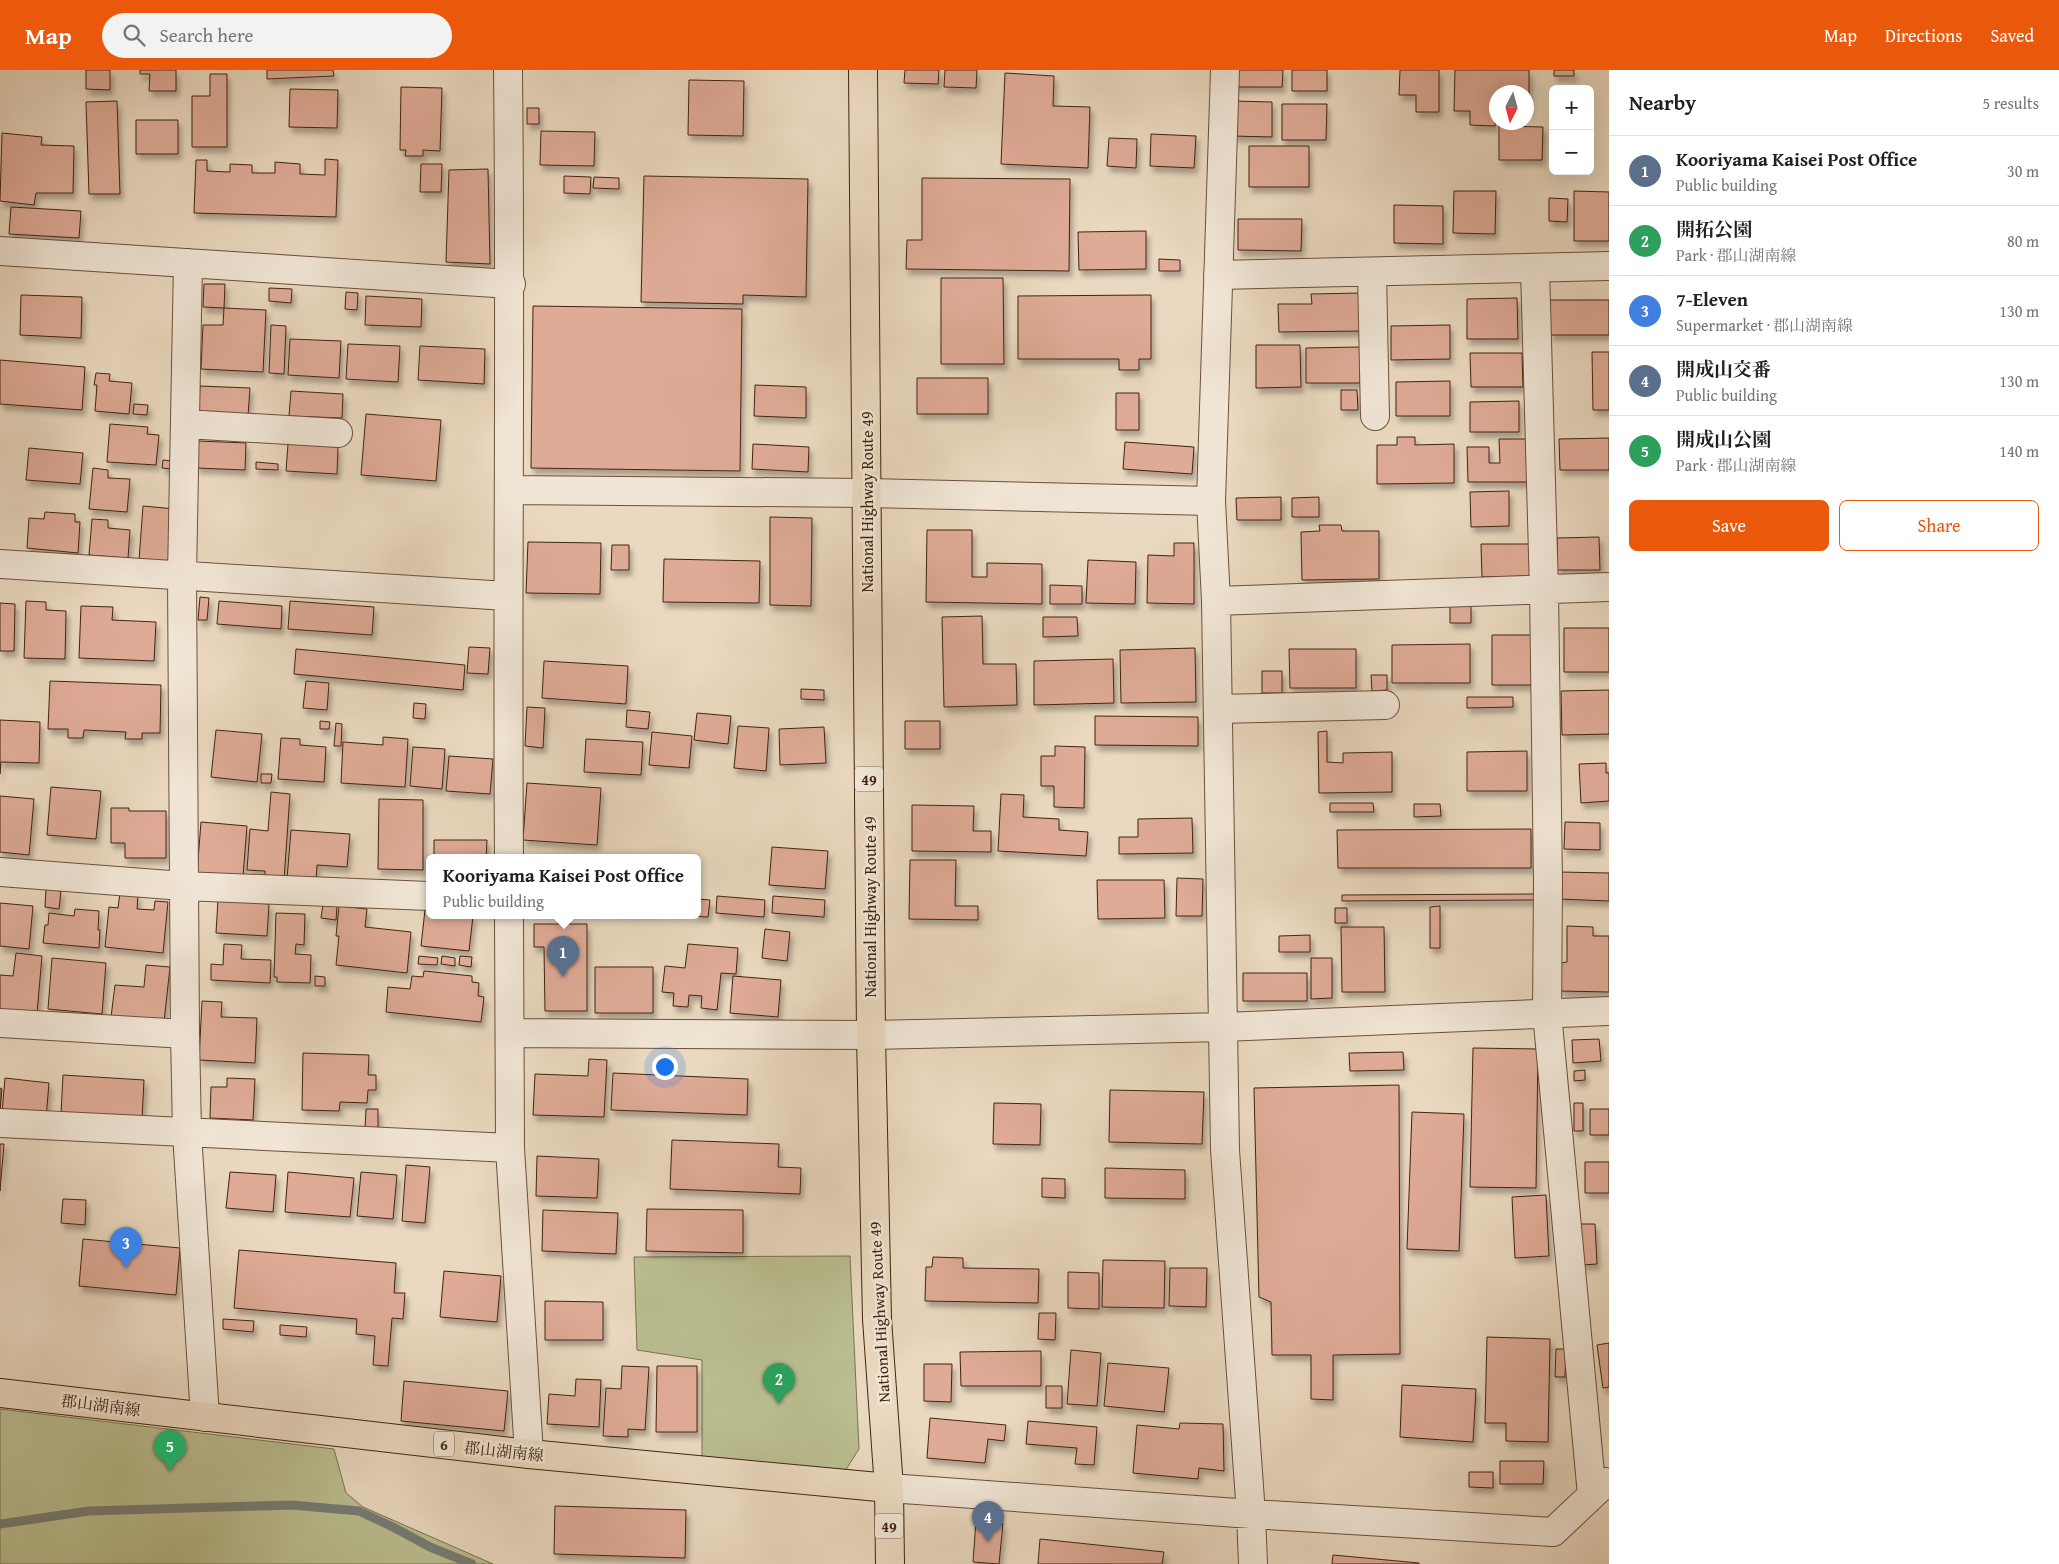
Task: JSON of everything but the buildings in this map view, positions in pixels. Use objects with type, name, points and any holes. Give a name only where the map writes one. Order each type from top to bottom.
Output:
[{"type":"main road","name":"National Highway Route 49","points":[[863,70],[871,1035],[877,1319],[889,1488],[890,1564]]},
{"type":"main road","name":"郡山湖南線","points":[[0,1393],[529,1454],[889,1488]]},
{"type":"street","points":[[508,70],[511,284],[507,596],[509,854]]},
{"type":"street","points":[[1225,70],[1211,501],[1216,601],[1225,1150],[1253,1564]]},
{"type":"street","points":[[0,251],[511,284]]},
{"type":"street","points":[[188,263],[182,576],[185,1034],[187,1133],[205,1417]]},
{"type":"street","points":[[1218,274],[1609,266]]},
{"type":"street","points":[[889,1488],[1251,1514],[1553,1532],[1601,1487],[1547,1013],[1548,883],[1544,590],[1535,268]]},
{"type":"street","points":[[1372,272],[1375,416]]},
{"type":"street","points":[[185,424],[338,433]]},
{"type":"street","points":[[509,490],[868,493],[1211,501]]},
{"type":"street","points":[[0,564],[507,596]]},
{"type":"street","points":[[1216,601],[1609,587]]},
{"type":"street","points":[[1218,709],[1385,704]]},
{"type":"street","points":[[0,872],[183,886],[426,896]]},
{"type":"street","points":[[510,919],[510,1148],[529,1454]]},
{"type":"street","points":[[510,1034],[871,1035],[1224,1027],[1609,1012]]},
{"type":"street","points":[[0,1023],[185,1034]]},
{"type":"street","points":[[0,1122],[510,1148]]},
{"type":"green space","points":[[850,1256],[859,1449],[845,1471],[702,1462],[702,1360],[637,1350],[634,1257]]},
{"type":"green space","points":[[0,1409],[334,1449],[346,1493],[363,1507],[493,1564],[0,1564]]},
{"type":"waterway","points":[[0,1524],[89,1511],[292,1505],[359,1511],[430,1547],[472,1564]]},
{"type":"place","name":"Kooriyama Kaisei Post Office","points":[[563,977]]},
{"type":"place","name":"7-Eleven","points":[[126,1268]]},
{"type":"place","name":"開拓公園","points":[[779,1404]]},
{"type":"place","name":"開成山公園","points":[[170,1471]]},
{"type":"place","name":"開成山交番","points":[[988,1542]]}]
